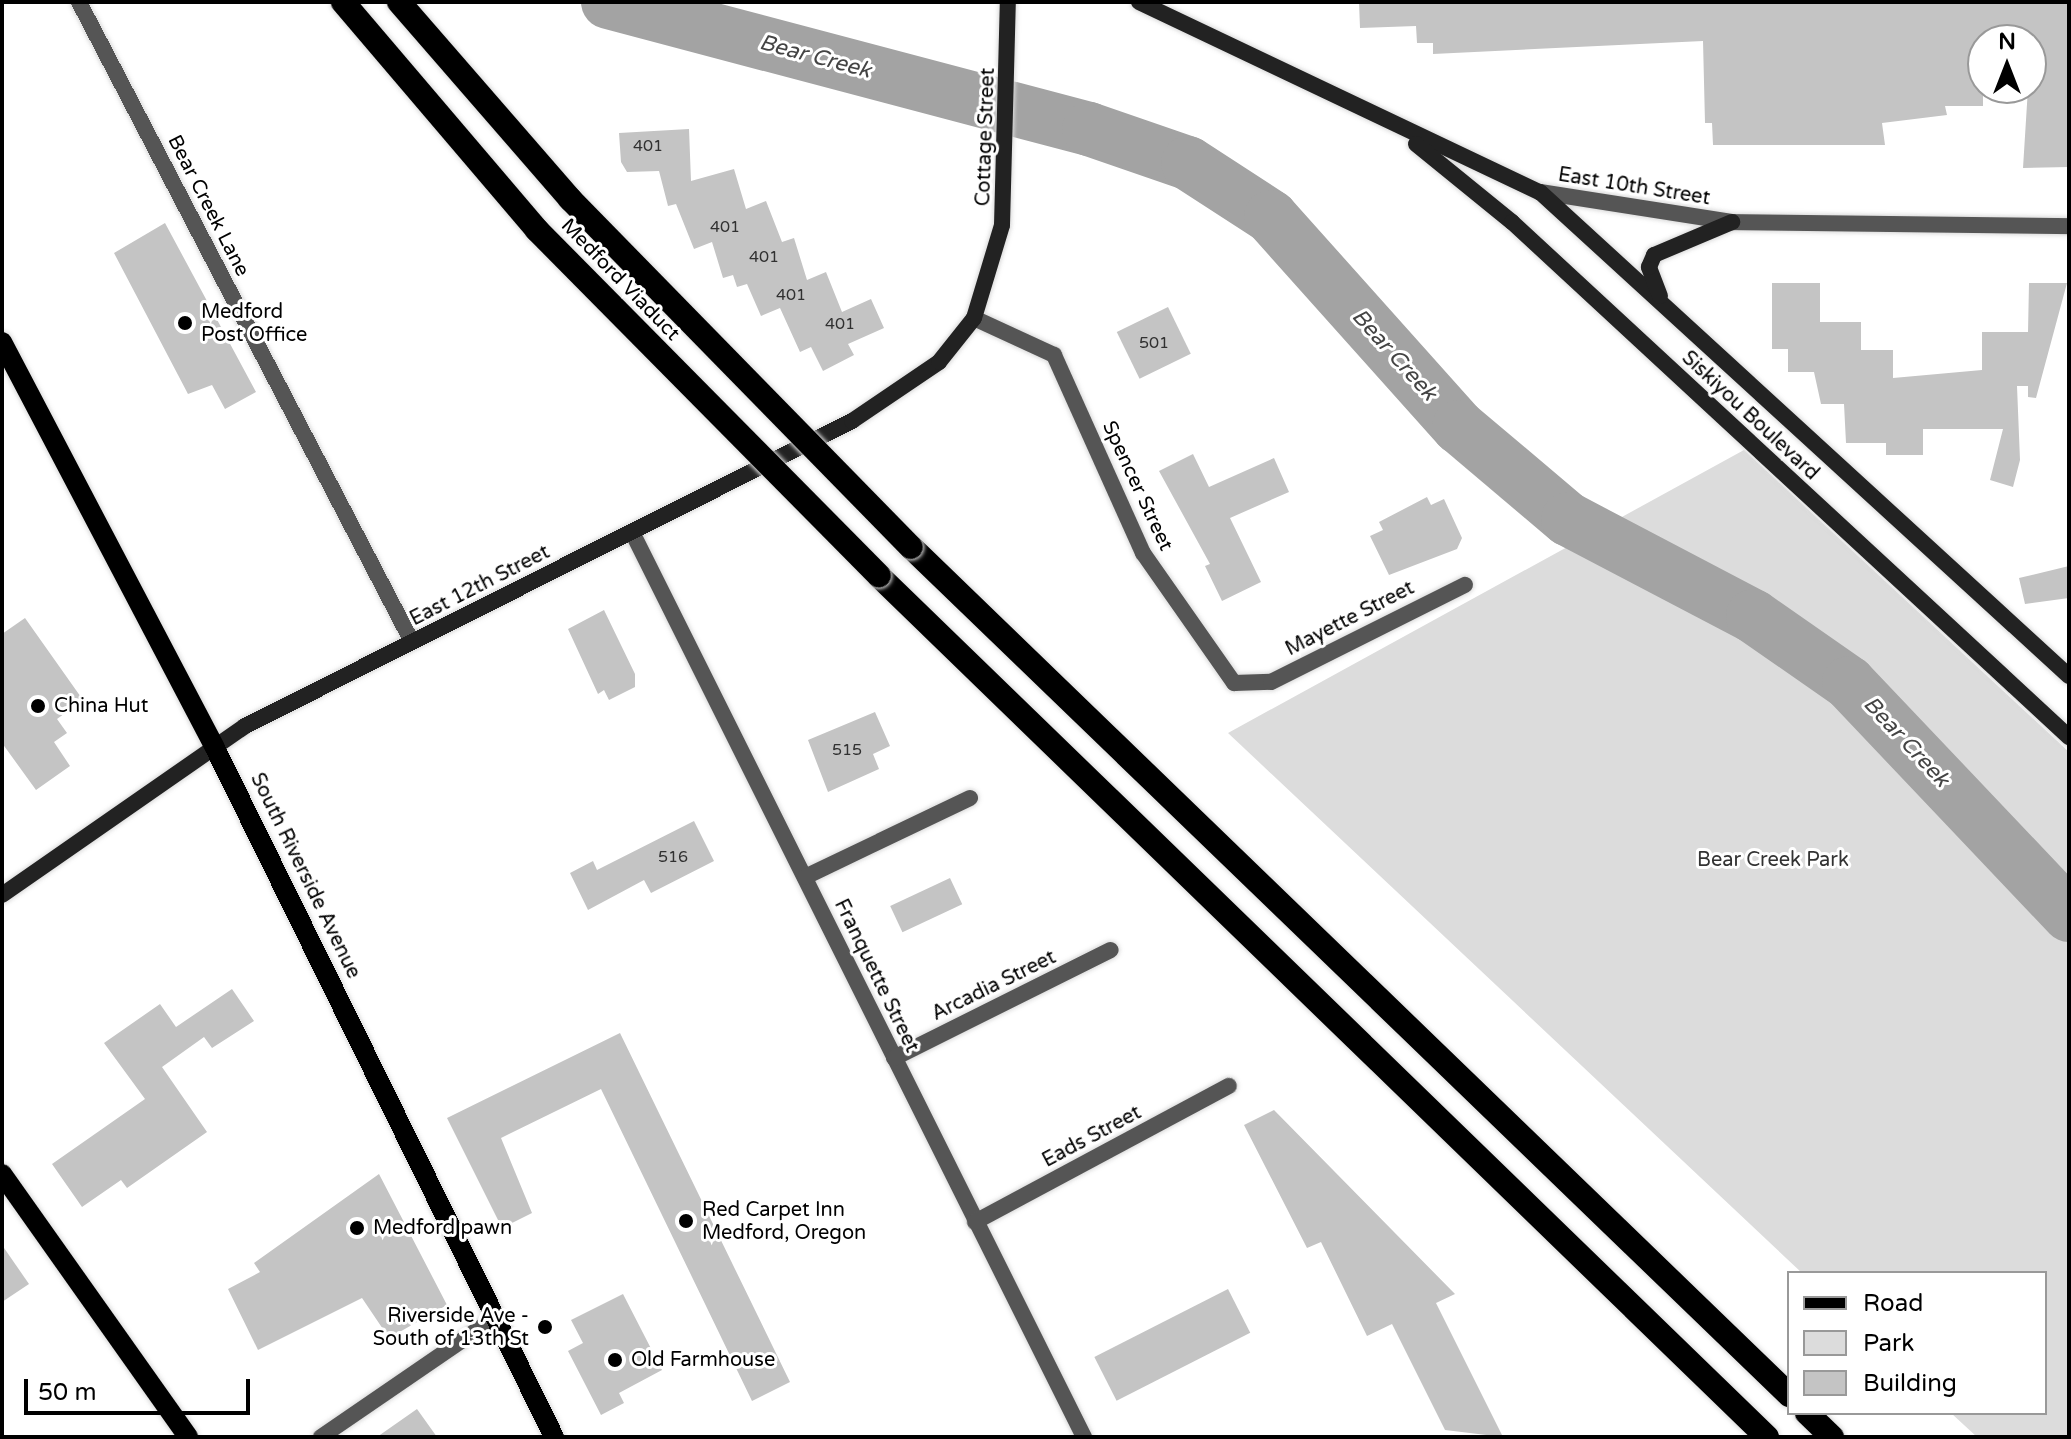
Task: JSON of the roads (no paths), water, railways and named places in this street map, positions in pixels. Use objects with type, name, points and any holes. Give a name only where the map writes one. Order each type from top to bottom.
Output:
[{"type":"highway","name":"Medford Viaduct","points":[[343,2],[537,230],[879,576],[1767,1437]]},
{"type":"highway","name":"Medford Viaduct","points":[[399,2],[570,199],[911,547],[1787,1393]]},
{"type":"highway","points":[[1809,1415],[1832,1437]]},
{"type":"main road","name":"South Riverside Avenue","points":[[2,342],[215,748],[554,1437]]},
{"type":"main road","points":[[2,1174],[188,1437]]},
{"type":"street","name":"Bear Creek Lane","points":[[79,2],[412,642]]},
{"type":"street","name":"Cottage Street","points":[[974,318],[988,278],[1007,185],[1008,2]]},
{"type":"street","name":"East 10th Street","points":[[1139,2],[1399,131],[1540,192],[1732,222],[2069,226]]},
{"type":"street","name":"Siskiyou Boulevard","points":[[1399,131],[1512,222],[2069,737]]},
{"type":"street","name":"Siskiyou Boulevard","points":[[1540,192],[2069,676]]},
{"type":"street","points":[[1664,305],[1652,283],[1654,255],[1732,222]]},
{"type":"street","name":"East 12th Street","points":[[2,895],[215,748],[412,642],[887,402],[939,362],[974,318]]},
{"type":"street","name":"Spencer Street","points":[[974,318],[1054,355],[1143,553],[1219,670],[1253,687]]},
{"type":"street","name":"Franquette Street","points":[[632,532],[1084,1437]]},
{"type":"street","name":"Mayette Street","points":[[1253,687],[1465,585]]},
{"type":"street","points":[[805,877],[970,798]]},
{"type":"street","name":"Arcadia Street","points":[[894,1058],[1111,950]]},
{"type":"street","name":"Eads Street","points":[[975,1222],[1229,1086]]},
{"type":"street","points":[[321,1437],[496,1317]]},
{"type":"waterway","name":"Bear Creek","points":[[608,2],[1089,129],[1188,163],[1271,217],[1459,427],[1568,519],[1753,616],[1849,683],[2069,915]]},
{"type":"place","name":"Medford Post Office","points":[[185,323]]},
{"type":"place","name":"China Hut","points":[[38,706]]},
{"type":"place","name":"Red Carpet Inn Medford, Oregon","points":[[686,1221]]},
{"type":"place","name":"Medford pawn","points":[[357,1228]]},
{"type":"place","name":"Riverside Ave - South of 13th St","points":[[545,1327]]},
{"type":"place","name":"Old Farmhouse","points":[[615,1360]]},
{"type":"park label","name":"Bear Creek Park","points":[[1773,860]]}]
